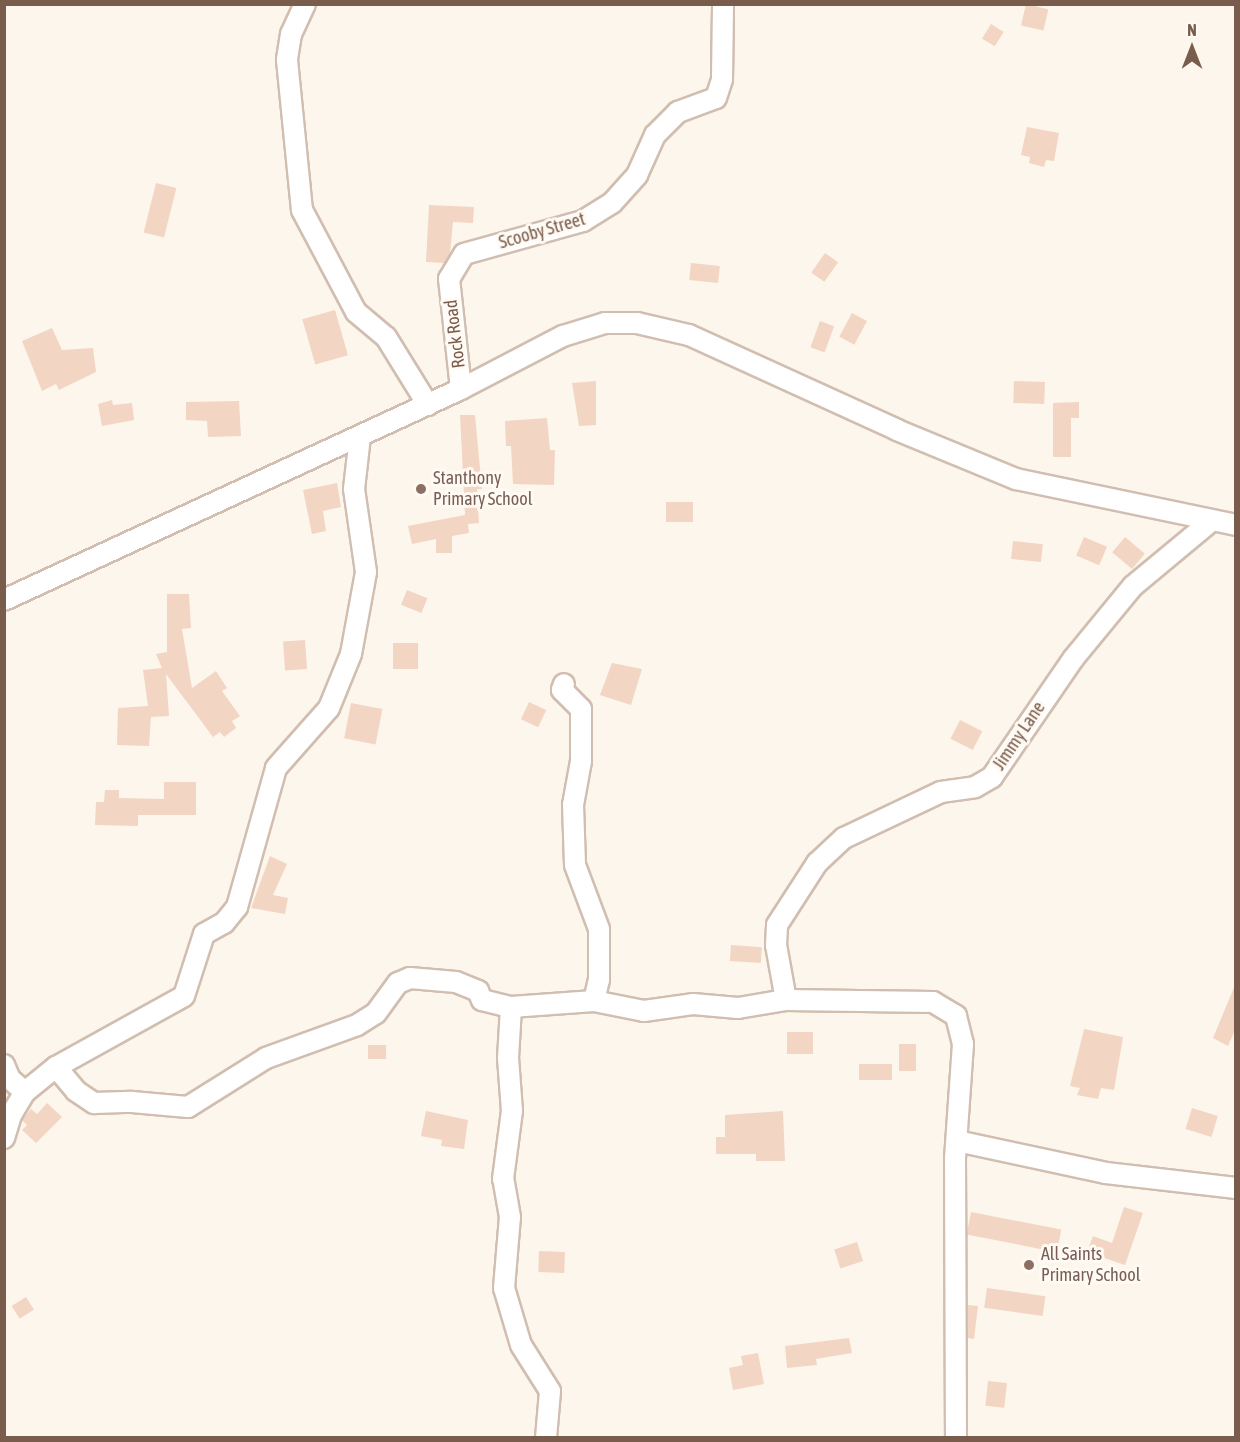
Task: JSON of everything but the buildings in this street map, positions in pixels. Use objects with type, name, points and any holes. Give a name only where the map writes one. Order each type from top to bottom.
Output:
[{"type":"street","points":[[305,4],[291,34],[287,60],[302,210],[356,312],[386,337],[428,405]]},
{"type":"street","name":"Scooby Street","points":[[448,279],[464,254],[583,221],[612,203],[637,175],[655,135],[678,111],[716,98],[722,79],[723,4]]},
{"type":"street","name":"Rock Road","points":[[448,279],[461,389]]},
{"type":"street","points":[[4,600],[428,405],[584,327],[637,323],[689,335],[897,430],[1016,478],[1210,522],[1236,525]]},
{"type":"street","points":[[4,1138],[11,1115],[25,1092],[56,1068],[184,996],[204,934],[224,923],[237,907],[276,768],[329,708],[351,654],[366,572],[354,489],[360,436]]},
{"type":"street","name":"Jimmy Lane","points":[[786,1000],[776,945],[777,926],[817,863],[844,838],[941,792],[975,787],[992,777],[1073,659],[1133,586],[1210,522]]},
{"type":"street","points":[[564,684],[561,690],[581,709],[582,723],[573,829],[575,865],[599,929],[599,980],[594,1001]]},
{"type":"street","points":[[56,1068],[76,1091],[94,1103],[132,1102],[152,1107],[188,1107],[266,1058],[357,1025],[376,1013],[398,983],[410,978],[456,982],[478,991],[482,1000],[511,1007],[594,1001],[644,1011],[693,1004],[738,1008],[786,1000],[933,1002],[956,1016],[963,1044],[957,1141],[956,1437]]},
{"type":"street","points":[[511,1007],[508,1058],[512,1110],[503,1179],[510,1218],[504,1288],[521,1345],[550,1390],[546,1437]]},
{"type":"street","points":[[4,1065],[10,1078],[25,1092]]},
{"type":"street","points":[[957,1141],[1106,1173],[1236,1188]]},
{"type":"place","name":"Stanthony Primary School","points":[[421,489]]},
{"type":"place","name":"All Saints Primary School","points":[[1029,1265]]}]
